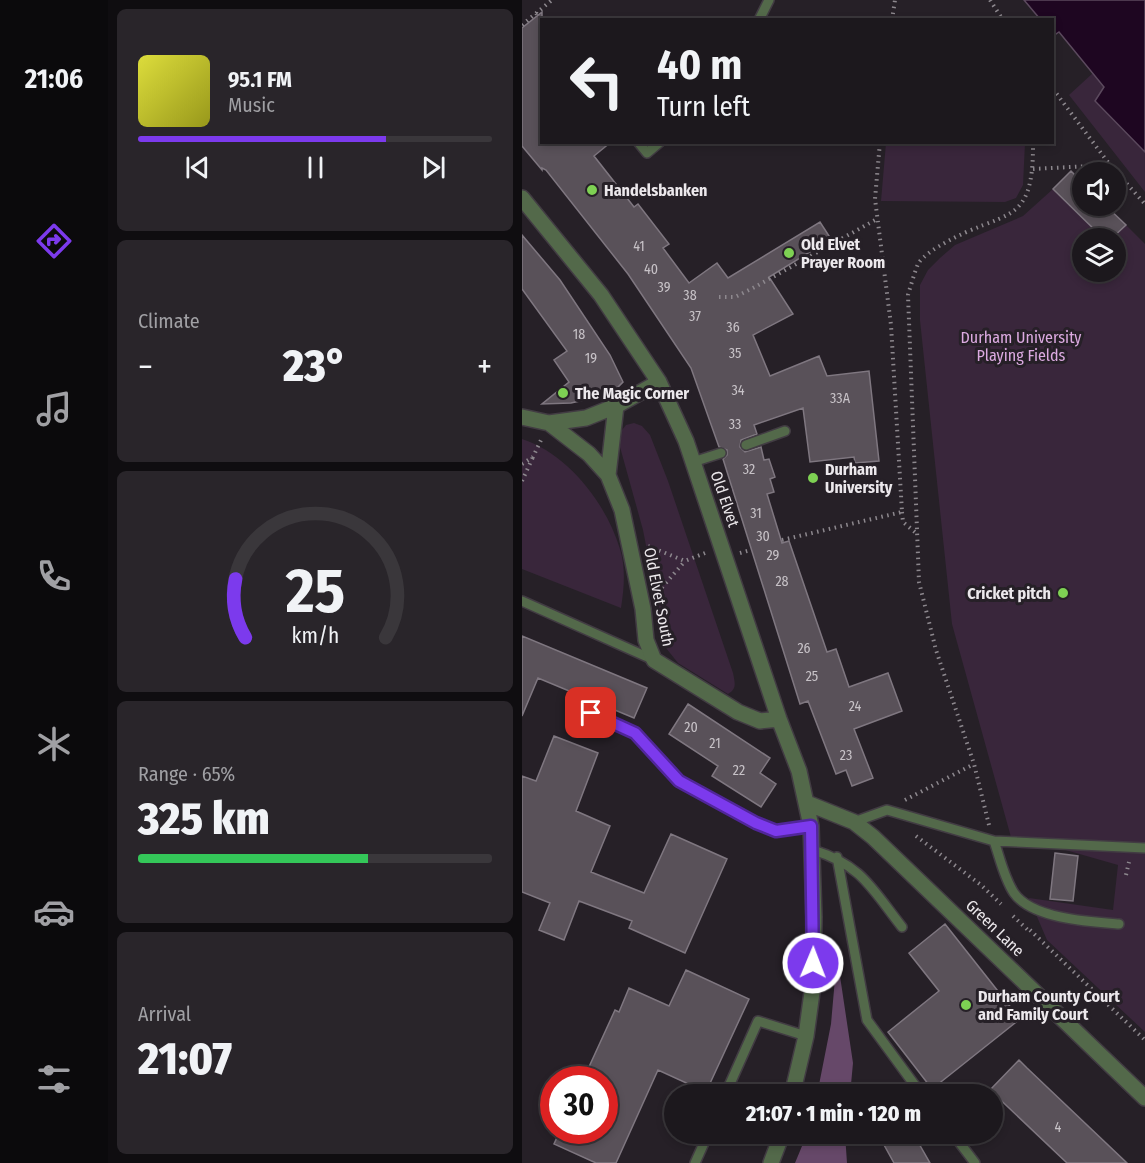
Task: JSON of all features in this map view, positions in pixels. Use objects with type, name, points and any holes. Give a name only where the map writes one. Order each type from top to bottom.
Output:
[{"type":"street","name":"Old Elvet","points":[[522,198],[601,295],[659,382],[693,462],[779,719],[800,771],[811,826],[813,850],[813,985],[806,1036],[795,1084]]},
{"type":"street","name":"Old Elvet South","points":[[522,417],[549,423],[586,418],[616,406],[659,382]]},
{"type":"street","name":"Old Elvet South","points":[[608,475],[616,406]]},
{"type":"street","name":"Old Elvet South","points":[[549,423],[589,454],[608,475],[622,510],[629,538],[643,609],[646,640],[654,660],[738,712],[760,721],[779,719]]},
{"type":"street","name":"Green Lane","points":[[807,803],[854,822],[920,881],[1145,1098]]},
{"type":"street","points":[[771,1163],[778,1144]]},
{"type":"lane","points":[[760,18],[769,0]]},
{"type":"lane","points":[[640,144],[647,153],[658,144]]},
{"type":"lane","points":[[746,445],[785,431]]},
{"type":"lane","points":[[693,462],[721,453]]},
{"type":"lane","points":[[522,601],[654,660]]},
{"type":"lane","points":[[591,713],[635,733],[679,781],[756,823],[776,831],[811,826]]},
{"type":"lane","points":[[854,822],[887,810],[994,841],[1145,848]]},
{"type":"lane","points":[[994,841],[1007,882],[1016,896],[1035,908],[1066,920],[1119,924]]},
{"type":"lane","points":[[813,850],[837,857],[863,876],[902,927]]},
{"type":"lane","points":[[837,857],[867,1020],[914,1084]]},
{"type":"lane","points":[[730,1084],[758,1021],[806,1036]]},
{"type":"lane","points":[[695,1163],[704,1144]]},
{"type":"lane","points":[[961,1144],[975,1163]]},
{"type":"path","points":[[522,25],[552,0]]},
{"type":"path","points":[[892,18],[894,0]]},
{"type":"path","points":[[990,0],[1002,18]]},
{"type":"path","points":[[536,14],[540,18]]},
{"type":"path","points":[[1054,89],[1108,162]]},
{"type":"path","points":[[880,144],[875,199],[891,325],[902,512],[903,522],[916,533]]},
{"type":"path","points":[[994,841],[974,764],[925,613],[919,582],[908,295],[919,262],[940,245],[967,230],[1012,214],[1022,205],[1029,192],[1033,169],[1033,144]]},
{"type":"path","points":[[1033,169],[1072,167]]},
{"type":"path","points":[[1126,183],[1145,204]]},
{"type":"path","points":[[719,297],[735,297],[877,219]]},
{"type":"path","points":[[522,481],[549,423]]},
{"type":"path","points":[[522,464],[533,457]]},
{"type":"path","points":[[782,540],[902,512]]},
{"type":"path","points":[[629,538],[685,561]]},
{"type":"path","points":[[643,609],[685,561],[723,546]]},
{"type":"path","points":[[887,810],[974,764]]},
{"type":"path","points":[[912,834],[981,885],[1145,1040]]},
{"type":"path","points":[[1016,896],[1030,932]]},
{"type":"green space","points":[[1093,73],[1104,87],[1095,101],[1145,152],[1145,192],[1126,168],[1126,162],[1121,162],[1069,95]]},
{"type":"green space","points":[[886,144],[1025,144],[1023,185],[1016,198],[1005,202],[881,201]]},
{"type":"green space","name":"Durham University Playing Fields","points":[[1053,189],[1072,208],[1072,216],[1081,216],[1093,228],[1072,228],[1072,282],[1126,282],[1126,228],[1123,228],[1126,225],[1145,244],[1145,1032],[1047,940],[1029,898],[1113,910],[1118,865],[1062,849],[1014,848],[952,624],[920,320],[920,285],[928,270],[955,245],[1023,216]]},
{"type":"green space","points":[[634,423],[642,426],[650,435],[668,481],[733,673],[734,688],[728,694],[678,663],[666,648],[643,530],[620,447],[622,430],[626,425]]},
{"type":"green space","points":[[522,439],[539,446],[570,468],[595,498],[605,515],[614,532],[622,556],[624,578],[621,608],[522,569]]},
{"type":"shaded area","points":[[1024,0],[1145,0],[1145,152],[1095,101],[1104,87],[1059,32],[1054,35],[1054,18],[1039,18]]},
{"type":"shaded area","points":[[837,956],[853,1063],[851,1084],[819,1084],[831,1024]]},
{"type":"shaded area","points":[[803,1144],[846,1144],[847,1163],[795,1163]]},
{"type":"building","points":[[542,12],[542,18],[540,18],[540,144],[609,144],[594,156],[634,207],[638,204],[669,244],[663,248],[689,283],[717,263],[728,278],[820,222],[831,239],[769,277],[793,314],[753,335],[770,376],[819,356],[827,376],[869,371],[879,461],[855,463],[854,457],[810,462],[803,408],[754,425],[757,434],[741,440],[740,447],[745,452],[761,447],[764,460],[769,459],[775,477],[770,479],[774,492],[767,494],[782,543],[789,541],[827,652],[836,649],[849,687],[888,673],[902,711],[854,729],[873,778],[852,786],[846,770],[836,774],[808,701],[800,704],[723,459],[727,455],[727,450],[719,447],[691,368],[628,274],[546,170],[542,168],[542,170],[522,146],[522,28]]},
{"type":"building","points":[[1071,171],[1072,208],[1053,189]]},
{"type":"building","points":[[1081,216],[1117,216],[1126,225],[1123,228],[1093,228]]},
{"type":"building","points":[[522,235],[560,280],[610,355],[623,382],[611,394],[571,403],[542,404],[569,382],[554,360],[567,351],[522,289]]},
{"type":"building","points":[[522,636],[647,688],[634,718],[538,678],[522,716]]},
{"type":"building","points":[[688,704],[770,758],[760,773],[776,784],[761,807],[712,776],[718,766],[669,734]]},
{"type":"building","points":[[554,736],[598,753],[576,811],[610,826],[591,872],[644,893],[671,834],[727,859],[685,953],[629,928],[632,921],[579,901],[564,940],[539,930],[550,903],[522,892],[522,776],[536,781]]},
{"type":"building","points":[[1055,853],[1078,856],[1073,901],[1050,899]]},
{"type":"building","name":"Durham County Court and Family Court","points":[[945,924],[1020,1019],[938,1084],[928,1084],[888,1032],[939,991],[909,953]]},
{"type":"building","points":[[686,970],[749,999],[710,1084],[689,1084],[658,1070],[616,1163],[596,1163],[554,1144],[618,1144],[618,1066],[589,1066],[615,1010],[619,1012],[629,988],[669,1006]]},
{"type":"building","points":[[1019,1060],[1127,1163],[1067,1163],[1003,1102],[1003,1084],[996,1084]]},
{"type":"building","points":[[884,1144],[919,1144],[930,1163],[894,1163]]},
{"type":"place","name":"Handelsbanken","points":[[592,190]]},
{"type":"place","name":"Old Elvet Prayer Room","points":[[789,253]]},
{"type":"place","name":"The Magic Corner","points":[[563,393]]},
{"type":"place","name":"Durham University","points":[[813,478]]},
{"type":"place","name":"Cricket pitch","points":[[1063,593]]},
{"type":"place","name":"Durham County Court and Family Court","points":[[966,1005]]},
{"type":"route","points":[[591,713],[635,733],[656,759],[679,781],[756,823],[776,831],[811,826],[814,873],[813,963]]}]
